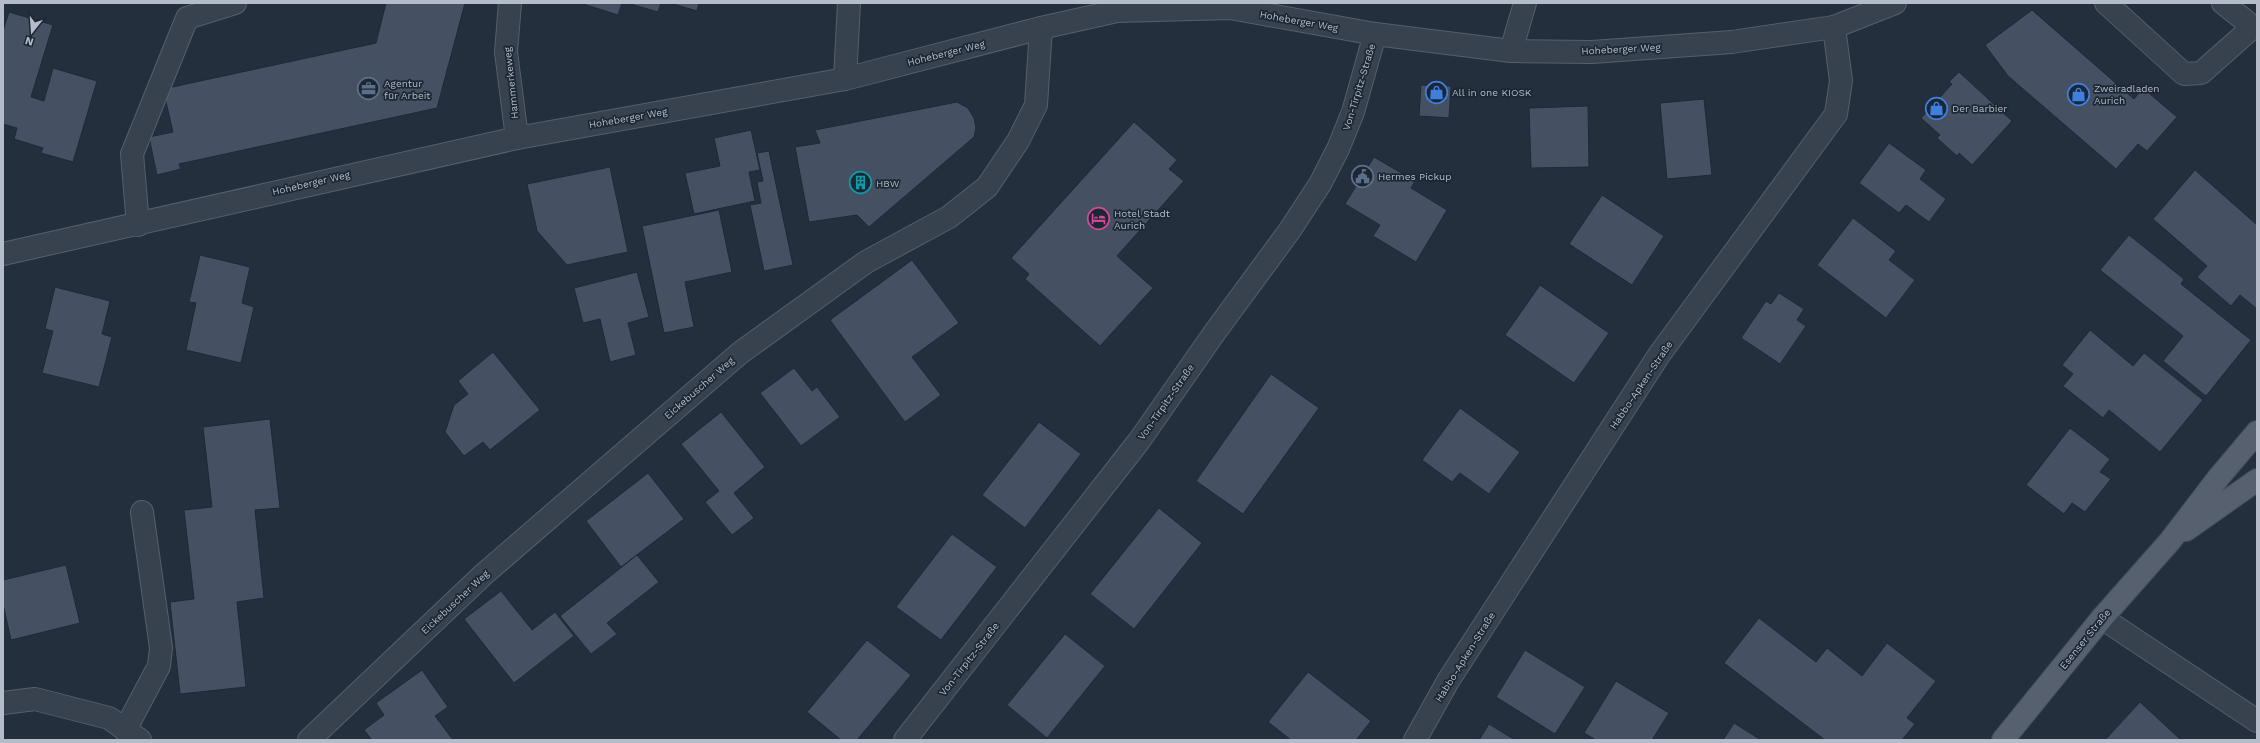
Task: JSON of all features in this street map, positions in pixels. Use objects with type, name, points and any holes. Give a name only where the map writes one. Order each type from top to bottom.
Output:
[{"type":"main road","name":"Esenser Straße","points":[[2003,740],[2102,618],[2170,541],[2219,476],[2257,432]]},
{"type":"main road","name":"Esenser Straße","points":[[2170,541],[2257,480]]},
{"type":"street","points":[[138,225],[132,154],[187,18],[235,3]]},
{"type":"street","name":"Hammerkeweg","points":[[510,3],[506,52],[517,138]]},
{"type":"street","points":[[845,78],[849,3]]},
{"type":"street","points":[[1511,51],[1525,3]]},
{"type":"street","name":"Hoheberger Weg","points":[[3,254],[138,225],[201,208],[517,138],[845,78],[1040,28],[1116,11],[1230,8],[1375,34],[1511,51],[1592,52],[1732,42],[1834,27],[1895,3]]},
{"type":"street","points":[[2106,3],[2184,74],[2201,73],[2255,28],[2223,3]]},
{"type":"street","name":"Habbo-Apken-Straße","points":[[1415,740],[1448,681],[1659,355],[1836,114],[1840,82],[1834,27]]},
{"type":"street","name":"Eickebuscher Weg","points":[[309,740],[484,574],[740,353],[866,262],[949,217],[987,187],[1018,141],[1036,105],[1040,28]]},
{"type":"street","name":"Von-Tirpitz-Straße","points":[[905,740],[1139,441],[1215,332],[1290,230],[1320,184],[1338,149],[1353,112],[1375,34]]},
{"type":"street","points":[[3,703],[35,699],[109,718],[133,735],[159,666],[161,648],[142,512]]},
{"type":"street","points":[[2102,618],[2257,721]]},
{"type":"building","points":[[386,3],[465,3],[437,108],[179,164],[181,169],[157,175],[149,137],[173,132],[163,89],[376,43]]},
{"type":"building","points":[[580,3],[622,3],[618,15]]},
{"type":"building","points":[[627,3],[661,3],[658,12]]},
{"type":"building","points":[[670,3],[699,3],[697,11]]},
{"type":"building","name":"Zweiradladen Aurich","points":[[2032,10],[2134,99],[2143,88],[2177,117],[2147,151],[2138,144],[2116,169],[2008,76],[1985,45]]},
{"type":"building","points":[[9,12],[53,25],[31,97],[44,101],[53,68],[97,81],[73,162],[41,153],[43,148],[14,139],[17,128],[3,124],[3,31]]},
{"type":"building","points":[[1959,72],[2012,121],[1972,165],[1959,153],[1957,156],[1937,138],[1940,135],[1921,118],[1952,84],[1949,82]]},
{"type":"building","points":[[1421,85],[1451,86],[1449,118],[1419,116]]},
{"type":"building","points":[[1704,99],[1712,175],[1667,179],[1660,103]]},
{"type":"building","name":"HBW","points":[[957,102],[968,108],[974,118],[976,128],[974,137],[869,227],[857,215],[809,222],[795,147],[820,143],[815,130]]},
{"type":"building","points":[[1588,106],[1589,167],[1531,168],[1529,108]]},
{"type":"building","name":"Hotel Stadt Aurich","points":[[1134,122],[1177,160],[1169,169],[1184,181],[1117,256],[1153,288],[1100,346],[1025,279],[1029,274],[1011,258]]},
{"type":"building","points":[[751,130],[760,170],[749,172],[755,201],[694,214],[685,173],[720,166],[714,138]]},
{"type":"building","points":[[1889,143],[1926,170],[1920,179],[1946,199],[1929,222],[1906,205],[1899,213],[1859,183]]},
{"type":"building","points":[[769,151],[793,265],[764,271],[750,205],[761,203],[757,182],[763,181],[757,153]]},
{"type":"building","points":[[1374,157],[1415,181],[1411,188],[1447,210],[1416,262],[1373,236],[1380,225],[1345,204]]},
{"type":"building","points":[[610,167],[628,252],[567,265],[537,231],[527,184]]},
{"type":"building","points":[[2195,170],[2257,225],[2257,309],[2240,295],[2231,306],[2197,277],[2207,266],[2153,219]]},
{"type":"building","points":[[1602,195],[1664,236],[1632,285],[1569,244]]},
{"type":"building","points":[[719,210],[732,272],[685,282],[694,327],[664,333],[642,226]]},
{"type":"building","points":[[1853,218],[1896,251],[1889,260],[1915,280],[1886,318],[1817,265]]},
{"type":"building","points":[[2129,235],[2184,279],[2181,284],[2251,340],[2206,396],[2163,361],[2183,336],[2100,270]]},
{"type":"building","points":[[200,255],[250,267],[242,303],[254,307],[241,363],[186,350],[196,303],[189,302]]},
{"type":"building","points":[[912,260],[959,323],[912,357],[941,395],[905,422],[830,320]]},
{"type":"building","points":[[637,272],[649,317],[628,323],[636,355],[610,362],[600,319],[583,323],[574,288]]},
{"type":"building","points":[[1540,285],[1609,333],[1574,383],[1505,335]]},
{"type":"building","points":[[55,287],[110,301],[102,334],[112,337],[99,387],[42,373],[53,331],[45,329]]},
{"type":"building","points":[[1779,293],[1804,309],[1797,320],[1806,326],[1780,364],[1741,338],[1766,301],[1771,304]]},
{"type":"building","points":[[2090,330],[2133,366],[2144,353],[2203,400],[2160,452],[2109,410],[2103,418],[2063,386],[2073,374],[2062,365]]},
{"type":"building","points":[[493,352],[540,410],[490,450],[483,442],[464,456],[445,432],[454,405],[468,394],[458,381]]},
{"type":"building","points":[[794,368],[812,391],[817,387],[840,417],[801,446],[760,393]]},
{"type":"building","points":[[1271,374],[1319,408],[1243,514],[1196,481]]},
{"type":"building","points":[[1460,408],[1520,452],[1489,494],[1460,473],[1452,482],[1422,460]]},
{"type":"building","points":[[721,412],[765,467],[734,493],[754,518],[732,535],[705,502],[719,491],[681,444]]},
{"type":"building","points":[[270,419],[280,508],[255,510],[264,598],[237,602],[246,687],[180,694],[170,602],[194,599],[184,510],[212,507],[203,427]]},
{"type":"building","points":[[1039,422],[1081,454],[1025,528],[982,495]]},
{"type":"building","points":[[2070,428],[2110,459],[2100,472],[2111,479],[2085,512],[2072,503],[2064,514],[2026,485]]},
{"type":"building","points":[[648,473],[684,519],[621,567],[586,521]]},
{"type":"building","points":[[1159,508],[1202,543],[1134,629],[1090,594]]},
{"type":"building","points":[[952,534],[997,567],[941,640],[896,607]]},
{"type":"building","points":[[637,555],[659,582],[607,623],[617,634],[591,654],[560,616]]},
{"type":"building","points":[[66,565],[80,623],[11,640],[3,604],[3,580]]},
{"type":"building","points":[[501,591],[532,630],[555,612],[574,636],[514,683],[464,619]]},
{"type":"building","points":[[1759,618],[1816,662],[1827,648],[1862,676],[1887,643],[1936,681],[1907,718],[1915,724],[1902,740],[1825,740],[1724,663]]},
{"type":"building","points":[[1065,634],[1105,666],[1047,738],[1007,705]]},
{"type":"building","points":[[867,640],[911,675],[857,740],[841,740],[807,712]]},
{"type":"building","points":[[1525,650],[1585,687],[1555,734],[1496,697]]},
{"type":"building","points":[[422,670],[448,707],[435,716],[453,740],[372,740],[364,730],[384,715],[376,703]]},
{"type":"building","points":[[1308,672],[1371,721],[1356,740],[1291,740],[1268,722]]},
{"type":"building","points":[[1616,681],[1669,713],[1652,740],[1596,740],[1584,733]]},
{"type":"building","points":[[2140,702],[2181,740],[2105,740]]},
{"type":"building","points":[[1734,723],[1761,740],[1723,740]]},
{"type":"building","points":[[1489,724],[1515,740],[1479,740]]},
{"type":"place","name":"Agentur für Arbeit","points":[[369,89]]},
{"type":"place","name":"All in one KIOSK","points":[[1436,92]]},
{"type":"place","name":"Zweiradladen Aurich","points":[[2078,94]]},
{"type":"place","name":"Der Barbier","points":[[1936,108]]},
{"type":"place","name":"Hermes Pickup","points":[[1362,176]]},
{"type":"place","name":"HBW","points":[[861,183]]},
{"type":"place","name":"Hotel Stadt Aurich","points":[[1098,219]]}]
